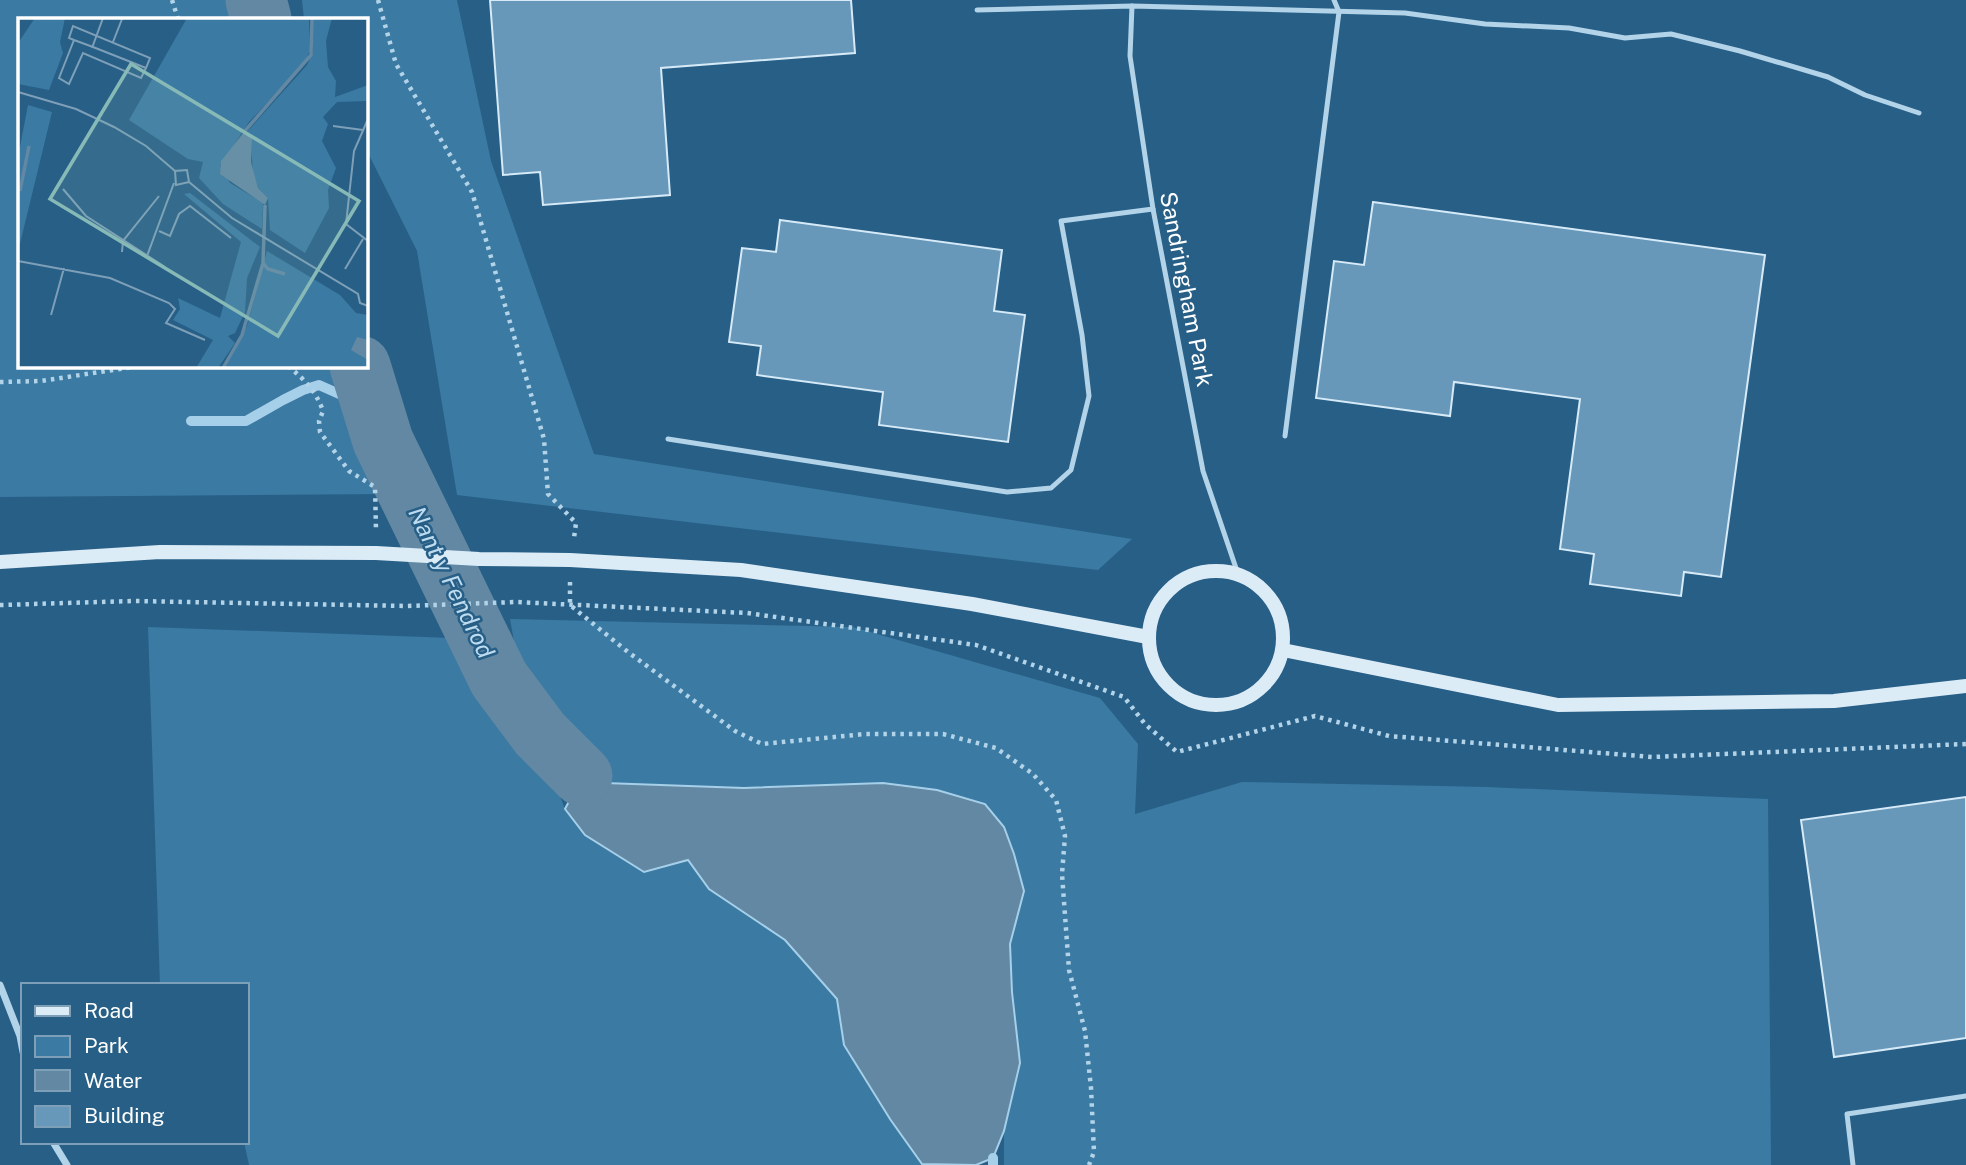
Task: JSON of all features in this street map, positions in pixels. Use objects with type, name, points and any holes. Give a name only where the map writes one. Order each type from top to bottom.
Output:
[{"type":"main road","points":[[0,562],[160,552],[376,553],[741,570],[972,604],[1148,638]]},
{"type":"main road","points":[[1219,570],[1238,574],[1259,585],[1273,602],[1282,623],[1283,650],[1274,672],[1252,695],[1230,704],[1205,705],[1183,697],[1171,689],[1157,671],[1148,638],[1152,614],[1164,594],[1175,584],[1196,573],[1219,570]]},
{"type":"main road","points":[[1283,650],[1558,705],[1834,701],[1966,686]]},
{"type":"street","points":[[0,985],[21,1041]]},
{"type":"street","points":[[54,1144],[67,1165]]},
{"type":"lane","points":[[1285,436],[1339,12],[1334,0]]},
{"type":"lane","points":[[977,10],[1132,6],[1405,13],[1485,24],[1569,28],[1625,38],[1671,34],[1828,77],[1865,95],[1919,113]]},
{"type":"lane","name":"Sandringham Park","points":[[1132,6],[1130,56],[1153,209],[1203,471],[1238,574]]},
{"type":"lane","points":[[668,439],[1007,492],[1051,488],[1071,470],[1089,396],[1082,335],[1061,221],[1153,209]]},
{"type":"lane","points":[[1853,1165],[1847,1114],[1966,1096]]},
{"type":"path","points":[[172,0],[178,18]]},
{"type":"path","points":[[378,0],[396,64],[472,192],[544,439],[548,494],[576,523],[570,560],[570,605]]},
{"type":"path","points":[[0,383],[41,381],[126,368]]},
{"type":"path","points":[[290,368],[307,382],[319,399],[323,411],[319,421],[320,432],[349,471],[375,487],[376,553]]},
{"type":"path","points":[[0,605],[133,601],[407,606],[516,602],[747,613],[976,645],[1124,697],[1145,724],[1177,752],[1315,716],[1389,736],[1652,757],[1966,744]]},
{"type":"path","points":[[570,605],[628,652],[735,731],[762,744],[865,734],[943,734],[996,748],[1033,774],[1056,800],[1065,836],[1062,874],[1069,970],[1085,1031],[1091,1088],[1094,1152],[1089,1165]]},
{"type":"green space","points":[[0,0],[248,0],[253,18],[18,18],[18,368],[350,368],[359,403],[392,494],[0,497]]},
{"type":"green space","points":[[302,0],[457,0],[491,161],[594,454],[1132,539],[1098,570],[457,495],[417,251],[368,153],[368,18],[304,18]]},
{"type":"green space","points":[[510,619],[853,627],[1100,698],[1138,744],[1135,814],[1242,782],[1487,787],[1768,799],[1771,1165],[1004,1165],[1004,1131],[1020,1063],[1010,944],[1023,891],[1004,827],[883,783],[740,788],[605,783],[541,718],[521,680]]},
{"type":"green space","points":[[148,627],[452,638],[552,775],[565,809],[585,835],[688,859],[709,889],[785,940],[837,999],[844,1046],[890,1119],[924,1165],[249,1165],[244,1144],[248,1144],[248,983],[160,983]]},
{"type":"water","points":[[582,776],[605,783],[744,788],[883,783],[937,790],[985,804],[1004,827],[1024,891],[1010,944],[1020,1063],[1004,1131],[993,1158],[976,1165],[922,1164],[844,1045],[837,999],[785,940],[709,889],[688,860],[644,872],[585,835],[565,809]]},
{"type":"building","points":[[490,0],[851,0],[855,53],[661,68],[670,195],[543,205],[540,172],[503,175]]},
{"type":"building","points":[[1373,202],[1765,255],[1721,577],[1684,572],[1681,596],[1590,584],[1594,554],[1560,549],[1580,399],[1454,382],[1450,416],[1316,398],[1334,261],[1364,265]]},
{"type":"building","points":[[780,220],[1002,250],[994,311],[1025,315],[1008,442],[879,425],[883,392],[757,375],[761,346],[729,342],[742,248],[776,252]]},
{"type":"building","points":[[1966,797],[1966,1038],[1834,1057],[1801,820]]},
{"type":"waterway","name":"Nant y Fendrod","points":[[256,0],[261,18]]},
{"type":"waterway","name":"Nant y Fendrod","points":[[361,368],[383,441],[499,679],[540,734],[582,776]]},
{"type":"waterway","points":[[191,421],[246,421],[303,390],[319,385],[373,409]]},
{"type":"waterway","name":"Nant y Fendrod","points":[[993,1158],[993,1165]]}]
